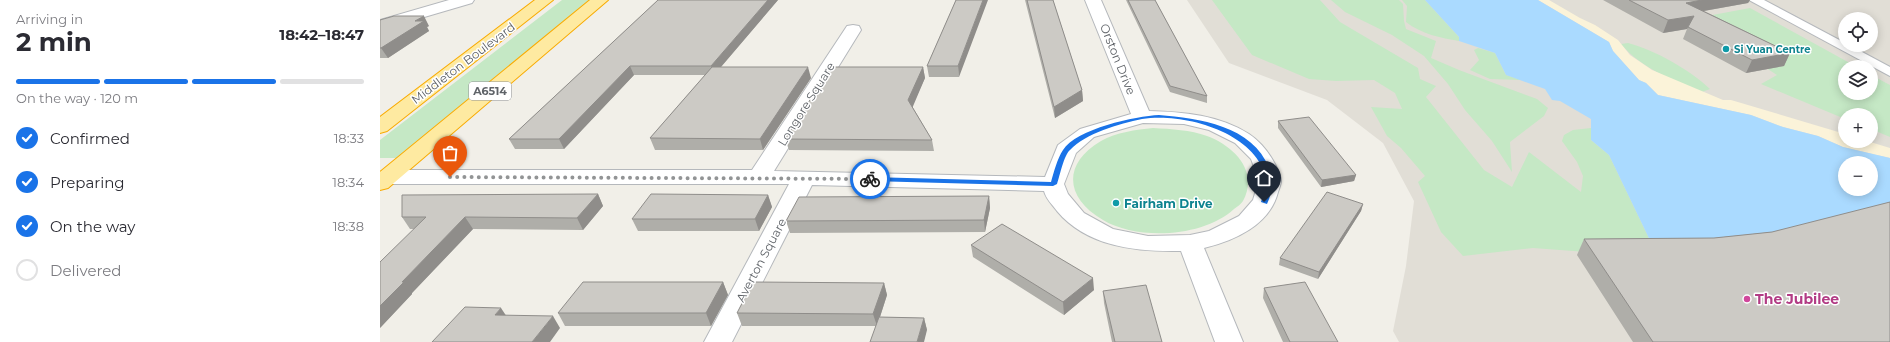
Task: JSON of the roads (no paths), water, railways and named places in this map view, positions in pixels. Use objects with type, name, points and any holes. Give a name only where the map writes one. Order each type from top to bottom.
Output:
[{"type":"highway","name":"Middleton Boulevard","points":[[380,127],[545,0]]},
{"type":"highway","name":"A6514","points":[[382,179],[600,0]]},
{"type":"street","points":[[380,25],[466,0]]},
{"type":"street","name":"Orston Drive","points":[[1093,0],[1142,117]]},
{"type":"street","name":"Longore Square","points":[[759,177],[853,30]]},
{"type":"street","points":[[1142,117],[1184,118],[1216,126],[1242,139],[1261,157],[1270,180],[1264,202],[1247,221],[1216,237],[1190,243],[1148,244],[1106,235],[1076,218],[1057,196],[1053,184],[1066,150],[1087,133],[1142,117]]},
{"type":"street","points":[[382,179],[759,177],[1053,184]]},
{"type":"street","name":"Averton Square","points":[[718,342],[804,178]]},
{"type":"street","points":[[1190,243],[1229,342]]},
{"type":"lane","points":[[1755,0],[1890,72]]},
{"type":"water","points":[[1425,0],[1538,0],[1609,42],[1613,51],[1639,80],[1646,83],[1658,95],[1751,115],[1783,127],[1818,136],[1838,145],[1838,148],[1847,148],[1890,158],[1890,215],[1657,255],[1609,155],[1591,140],[1591,119],[1560,101],[1552,100],[1545,89],[1506,75],[1495,53],[1459,41],[1459,37]]},
{"type":"place","name":"Si Yuan Centre","points":[[1726,49]]},
{"type":"place","name":"Fairham Drive","points":[[1116,203]]},
{"type":"place","name":"The Jubilee","points":[[1747,299]]}]
